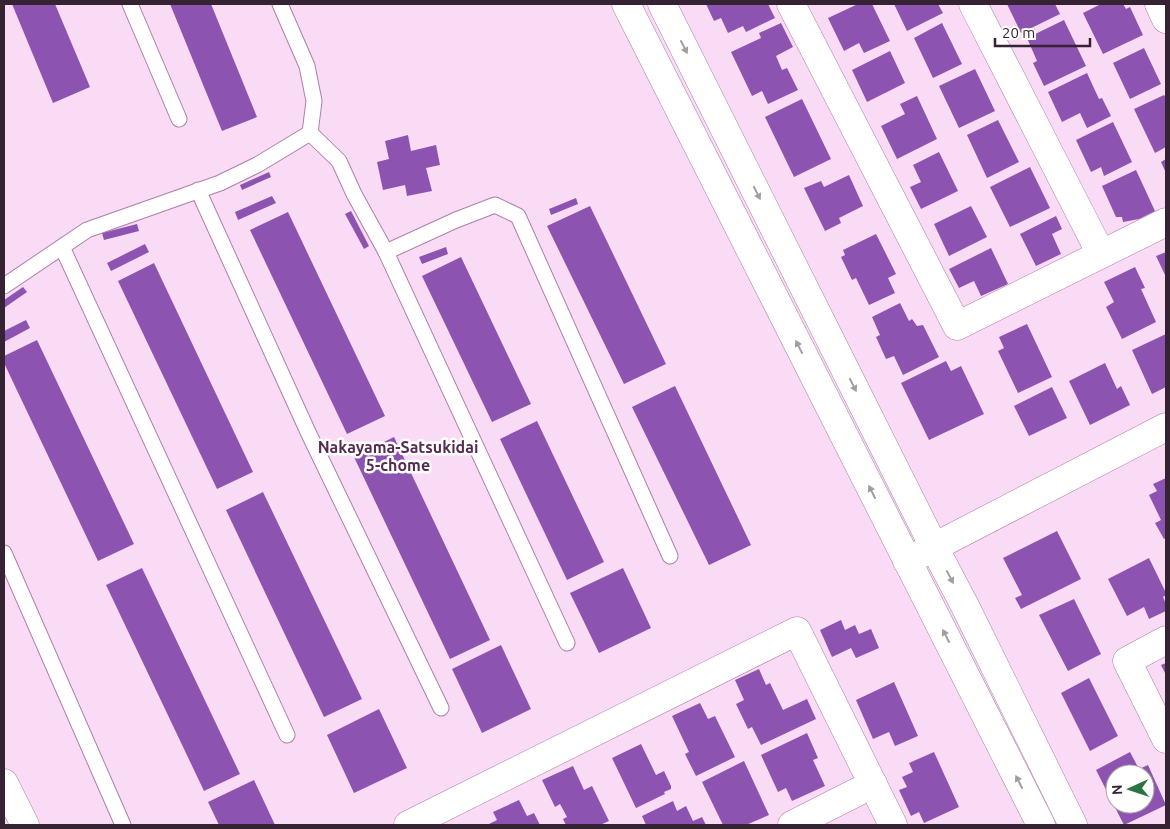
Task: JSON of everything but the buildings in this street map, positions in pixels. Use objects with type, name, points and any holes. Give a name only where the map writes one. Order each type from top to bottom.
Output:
[{"type":"street","points":[[626,4],[1041,825]]},
{"type":"street","points":[[662,4],[934,547],[966,606],[1073,825]]},
{"type":"street","points":[[791,4],[957,326],[1166,222]]},
{"type":"street","points":[[973,4],[1101,254]]},
{"type":"street","points":[[1159,4],[1166,19]]},
{"type":"street","points":[[907,561],[1166,427]]},
{"type":"street","points":[[408,825],[797,631],[893,825]]},
{"type":"street","points":[[1166,640],[1127,661],[1166,739]]},
{"type":"street","points":[[4,783],[24,825]]},
{"type":"street","points":[[792,825],[873,784]]},
{"type":"lane","points":[[130,4],[180,119]]},
{"type":"lane","points":[[280,4],[308,66],[314,101],[310,133]]},
{"type":"lane","points":[[4,286],[86,230],[220,183],[258,165],[310,133]]},
{"type":"lane","points":[[310,133],[339,161],[354,194],[386,252],[567,643]]},
{"type":"lane","points":[[198,190],[308,432],[441,708]]},
{"type":"lane","points":[[386,252],[456,220],[495,205],[518,216],[670,556]]},
{"type":"lane","points":[[62,247],[287,735]]},
{"type":"lane","points":[[4,553],[123,825]]},
{"type":"district","name":"Nakayama-Satsukidai 5-chome","points":[[398,456]]}]
